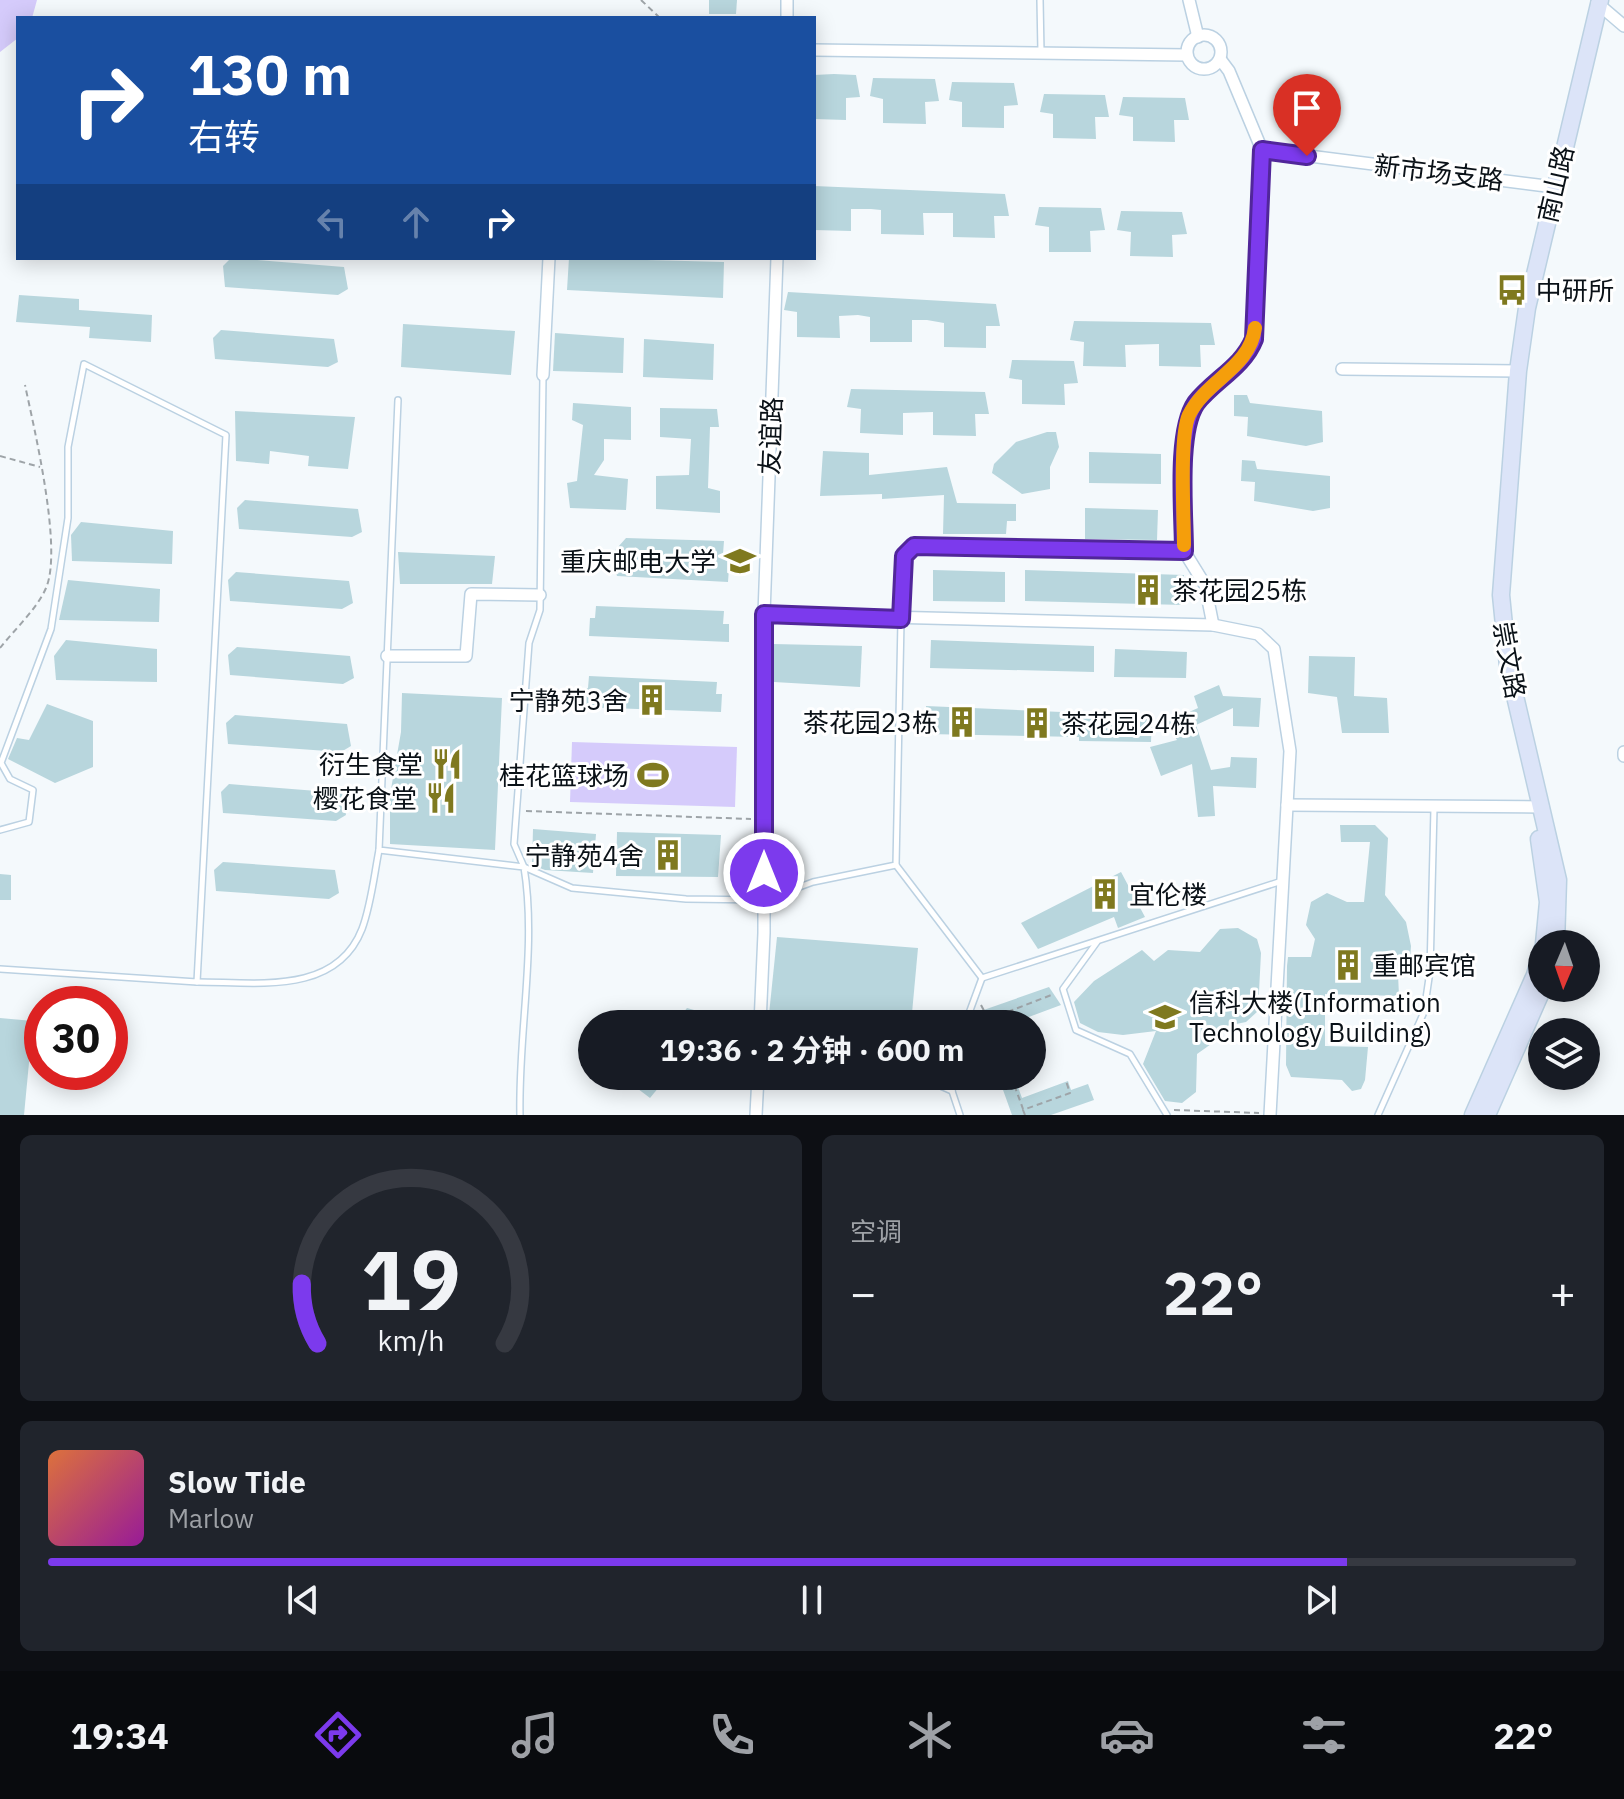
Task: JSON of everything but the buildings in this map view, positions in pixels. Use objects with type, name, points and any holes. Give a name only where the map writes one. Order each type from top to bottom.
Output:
[{"type":"main road","name":"南山路","points":[[1514,371],[1518,305],[1595,1]]},
{"type":"main road","name":"崇文路","points":[[1514,371],[1493,619],[1500,668],[1559,890],[1557,930]]},
{"type":"main road","name":"崇文路","points":[[1538,807],[1547,883],[1545,930]]},
{"type":"main road","points":[[1473,1115],[1528,991]]},
{"type":"main road","points":[[1487,1115],[1537,1002]]},
{"type":"street","points":[[1189,0],[1198,37]]},
{"type":"street","points":[[1595,1],[1624,26]]},
{"type":"street","points":[[1213,625],[1205,585],[1184,551],[1186,423],[1196,404],[1244,357],[1254,339],[1262,150],[1229,71],[1220,59],[1218,43],[1209,36],[1198,37],[1190,44],[1187,55],[1192,64],[1202,69],[1212,67],[1220,59]]},
{"type":"street","points":[[816,50],[1187,55]]},
{"type":"street","name":"新市场支路","points":[[1262,150],[1548,186]]},
{"type":"street","points":[[543,375],[549,260]]},
{"type":"street","name":"友谊路","points":[[760,1010],[764,900],[764,614],[777,260]]},
{"type":"street","points":[[1342,369],[1514,371]]},
{"type":"street","points":[[901,619],[904,556],[914,546],[1184,551]]},
{"type":"street","points":[[387,656],[466,656],[471,594],[540,595]]},
{"type":"street","points":[[764,614],[1213,625],[1258,634],[1274,649],[1290,751],[1270,1114]]},
{"type":"street","points":[[1287,805],[1538,807]]},
{"type":"street","points":[[756,1115],[757,1090]]},
{"type":"lane","points":[[1040,0],[1041,53]]},
{"type":"lane","points":[[0,830],[29,822],[33,790],[10,779],[1,763],[51,629],[68,518],[68,447],[84,364],[226,435],[197,982]]},
{"type":"lane","points":[[520,1115],[519,1062],[531,909],[524,867],[514,844],[529,643],[540,610],[543,375]]},
{"type":"lane","points":[[0,969],[197,982],[299,981],[322,974],[345,957],[361,930],[379,850],[398,400]]},
{"type":"lane","points":[[901,619],[896,865],[982,978]]},
{"type":"lane","points":[[1378,1115],[1424,1012],[1430,971],[1434,808]]},
{"type":"lane","points":[[379,850],[524,867],[572,888],[686,899],[764,900],[813,882],[896,865]]},
{"type":"lane","points":[[982,978],[1283,881]]},
{"type":"lane","points":[[1098,941],[1063,989],[1076,1030],[1130,1054],[1166,1112]]},
{"type":"lane","points":[[970,1010],[982,978]]},
{"type":"lane","points":[[952,1091],[960,1115]]},
{"type":"path","points":[[641,0],[658,16]]},
{"type":"path","points":[[0,648],[46,588],[51,552],[25,385]]},
{"type":"path","points":[[0,456],[40,467]]},
{"type":"path","points":[[516,811],[764,819]]},
{"type":"path","points":[[1012,1010],[1054,994]]},
{"type":"path","points":[[984,1006],[986,1010]]},
{"type":"path","points":[[1023,1110],[1070,1093],[1066,1081]]},
{"type":"path","points":[[1016,1090],[1025,1115]]},
{"type":"path","points":[[1166,1112],[1270,1114]]},
{"type":"shaded area","points":[[0,0],[37,0],[33,16],[16,16],[16,40],[0,52]]},
{"type":"shaded area","name":"桂花篮球场","points":[[572,742],[737,747],[735,807],[570,802]]},
{"type":"slow traffic","points":[[1184,545],[1186,423],[1196,404],[1244,357],[1254,339],[1255,328]]},
{"type":"place","name":"中研所","points":[[1512,290]]},
{"type":"place","name":"重庆邮电大学","points":[[740,561]]},
{"type":"place","name":"茶花园25栋","points":[[1148,590]]},
{"type":"place","name":"宁静苑3舍","points":[[652,700]]},
{"type":"place","name":"茶花园23栋","points":[[962,722]]},
{"type":"place","name":"茶花园24栋","points":[[1037,723]]},
{"type":"place","name":"衍生食堂","points":[[447,764]]},
{"type":"place","name":"桂花篮球场","points":[[653,775]]},
{"type":"place","name":"樱花食堂","points":[[441,798]]},
{"type":"place","name":"宁静苑4舍","points":[[668,855]]},
{"type":"place","name":"宜伦楼","points":[[1105,894]]},
{"type":"place","name":"重邮宾馆","points":[[1348,965]]},
{"type":"place","name":"信科大楼(Information Technology Building)","points":[[1165,1017]]},
{"type":"route","points":[[764,873],[764,614],[901,619],[904,556],[914,546],[1184,551],[1186,423],[1196,404],[1244,357],[1254,339],[1262,150],[1307,156]]}]
